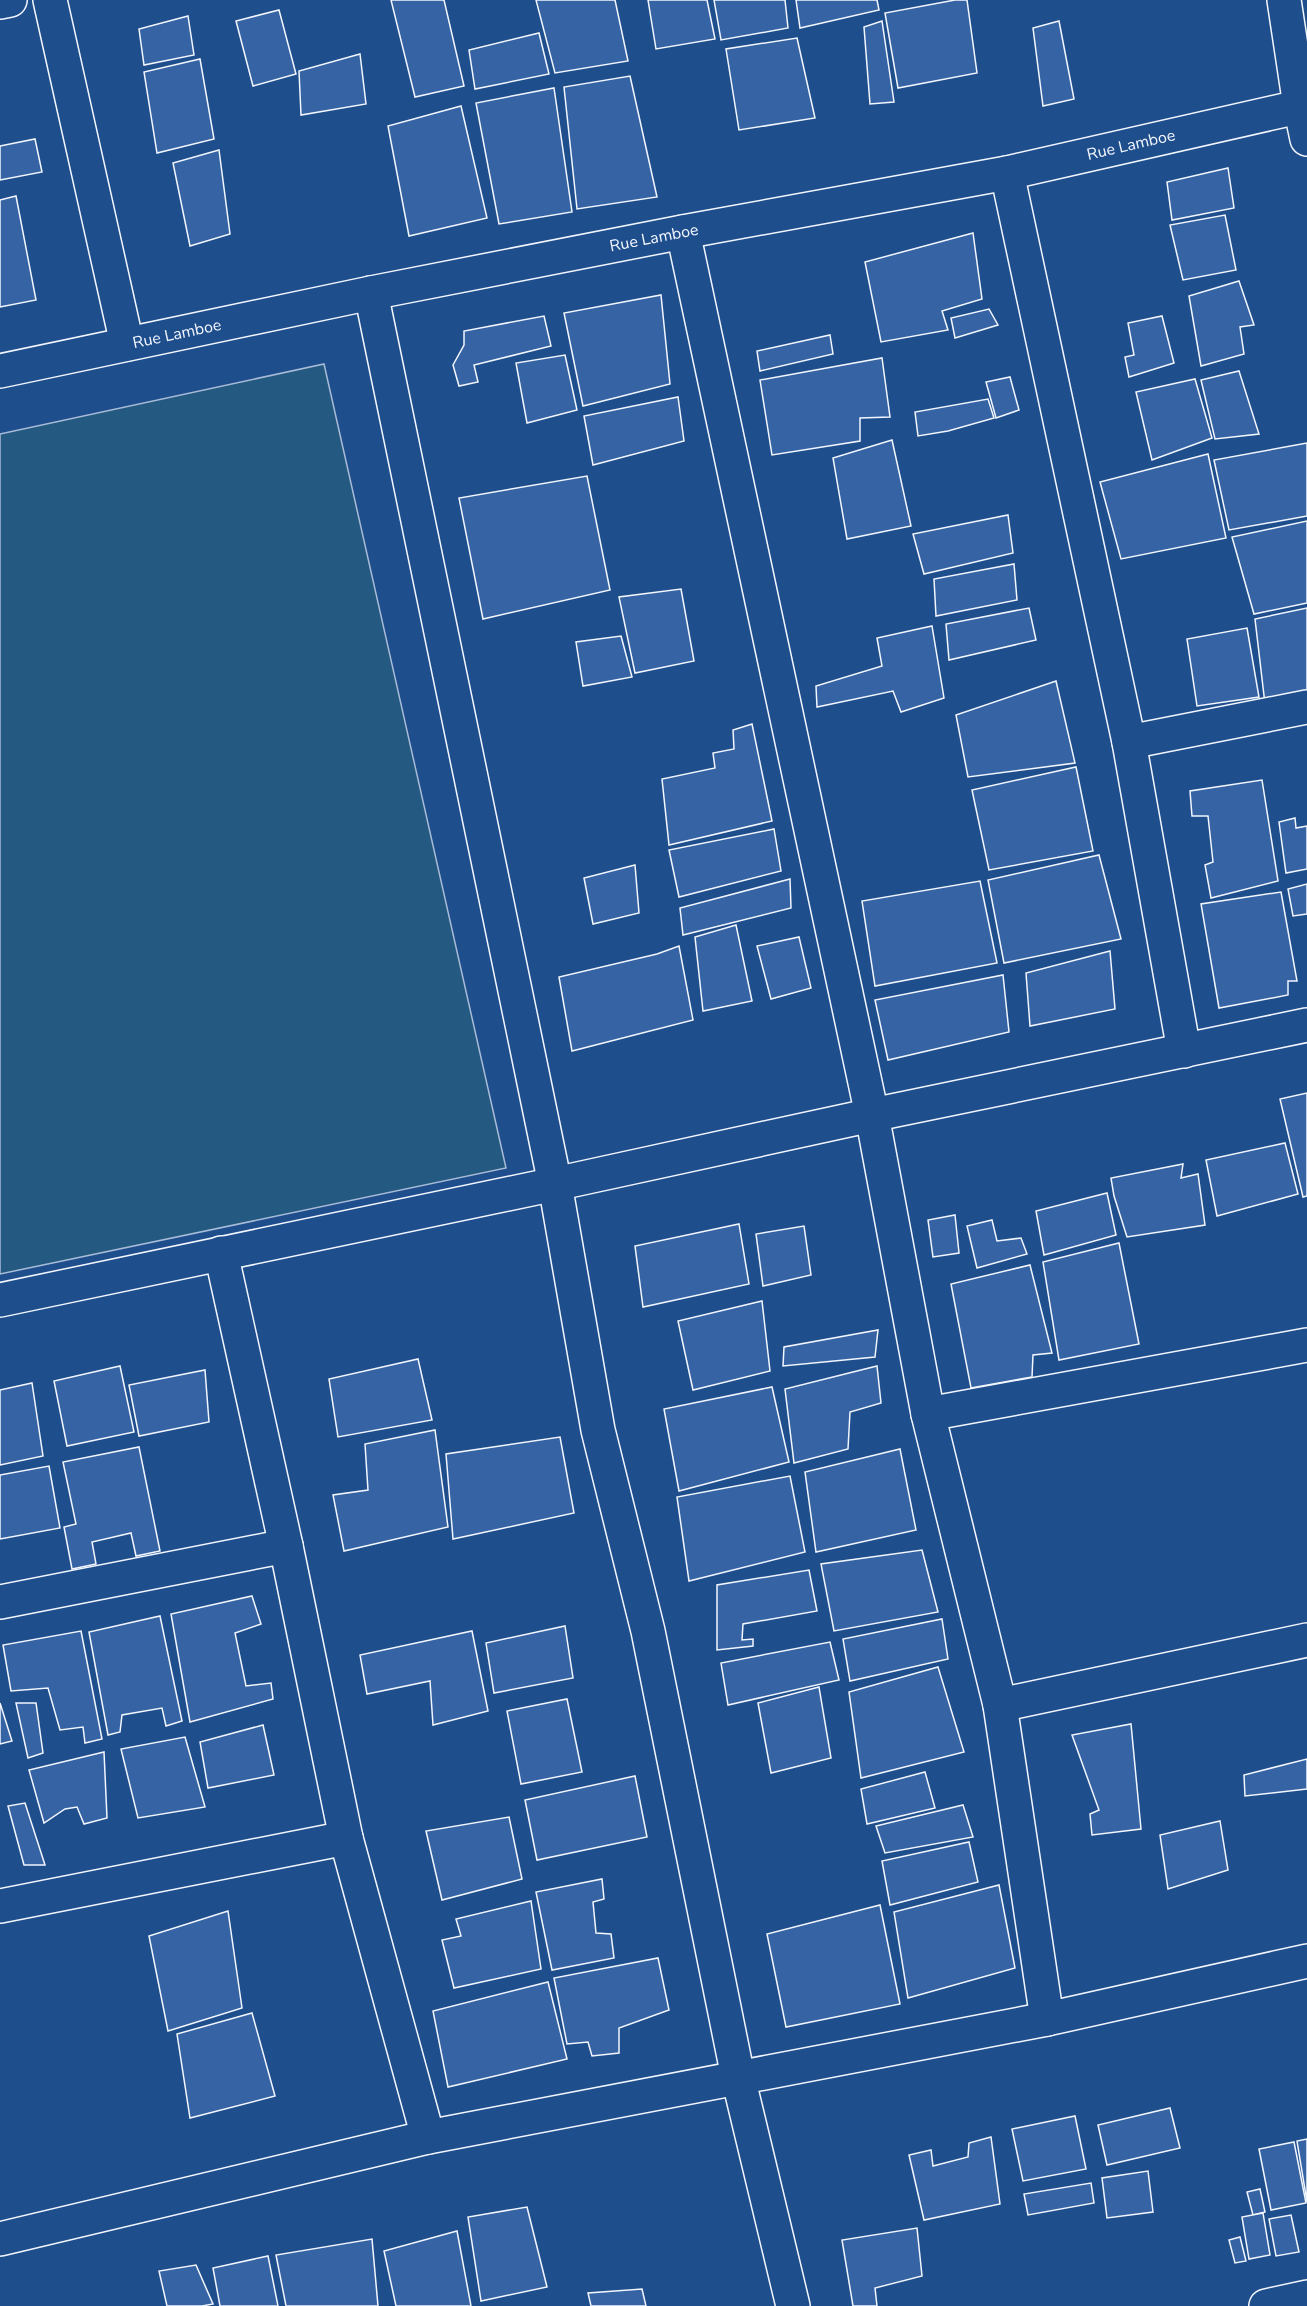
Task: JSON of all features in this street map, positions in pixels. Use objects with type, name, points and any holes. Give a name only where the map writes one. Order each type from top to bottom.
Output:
[{"type":"street","points":[[0,2],[10,0]]},
{"type":"street","points":[[50,0],[128,345]]},
{"type":"street","points":[[1284,0],[1307,139]]},
{"type":"street","name":"Rue Lamboe","points":[[0,371],[371,293],[683,232],[1007,173],[1303,105]]},
{"type":"street","points":[[1007,173],[1129,742],[1184,1052]]},
{"type":"street","points":[[683,232],[872,1115],[928,1414],[1000,1705],[1047,2019]]},
{"type":"street","points":[[371,293],[555,1184],[598,1430],[648,1631],[738,2077],[793,2306]]},
{"type":"street","points":[[1129,742],[1307,707]]},
{"type":"street","points":[[0,1300],[1307,1025]]},
{"type":"street","points":[[221,1253],[286,1546],[346,1838],[428,2137]]},
{"type":"street","points":[[928,1414],[1307,1345]]},
{"type":"street","points":[[0,1602],[286,1546]]},
{"type":"street","points":[[1000,1705],[1307,1640]]},
{"type":"street","points":[[0,1906],[346,1838]]},
{"type":"street","points":[[0,2239],[428,2137],[1047,2019],[1307,1961]]},
{"type":"street","points":[[1266,2306],[1307,2297]]},
{"type":"shaded area","points":[[324,364],[506,1168],[0,1274],[0,434]]},
{"type":"building","points":[[391,0],[444,0],[464,86],[415,97]]},
{"type":"building","points":[[536,0],[615,0],[628,61],[555,73]]},
{"type":"building","points":[[648,0],[707,0],[715,39],[656,49]]},
{"type":"building","points":[[714,0],[785,0],[788,28],[721,40]]},
{"type":"building","points":[[796,0],[877,0],[879,10],[800,28]]},
{"type":"building","points":[[955,0],[967,0],[977,73],[898,88],[885,13]]},
{"type":"building","points":[[279,10],[296,74],[253,86],[236,21]]},
{"type":"building","points":[[188,16],[194,55],[144,65],[139,29]]},
{"type":"building","points":[[882,21],[894,102],[870,104],[864,27]]},
{"type":"building","points":[[1059,21],[1074,99],[1043,106],[1033,28]]},
{"type":"building","points":[[539,33],[549,74],[475,89],[469,50]]},
{"type":"building","points":[[797,38],[815,118],[739,130],[726,49]]},
{"type":"building","points":[[360,54],[366,104],[301,115],[299,71]]},
{"type":"building","points":[[200,59],[214,139],[157,153],[144,72]]},
{"type":"building","points":[[630,76],[657,197],[577,209],[564,87]]},
{"type":"building","points":[[554,88],[572,212],[499,224],[476,103]]},
{"type":"building","points":[[461,106],[487,218],[409,236],[388,126]]},
{"type":"building","points":[[35,139],[42,172],[0,180],[0,146]]},
{"type":"building","points":[[219,150],[230,234],[190,246],[173,163]]},
{"type":"building","points":[[1228,168],[1234,208],[1172,220],[1167,182]]},
{"type":"building","points":[[16,196],[36,300],[0,307],[0,200]]},
{"type":"building","points":[[1225,215],[1236,270],[1183,280],[1170,225]]},
{"type":"building","points":[[973,233],[982,299],[942,311],[948,330],[881,342],[865,262]]},
{"type":"building","points":[[1239,281],[1254,325],[1240,327],[1244,354],[1201,366],[1189,296]]},
{"type":"building","points":[[661,295],[670,384],[583,406],[564,313]]},
{"type":"building","points":[[989,309],[998,325],[955,338],[951,318]]},
{"type":"building","points":[[544,316],[551,346],[474,365],[478,382],[459,386],[453,365],[464,345],[464,331]]},
{"type":"building","points":[[1162,316],[1174,363],[1129,377],[1125,357],[1134,355],[1128,323]]},
{"type":"building","points":[[830,335],[833,354],[760,371],[757,351]]},
{"type":"building","points":[[565,355],[577,410],[527,423],[516,363]]},
{"type":"building","points":[[882,358],[890,417],[860,418],[860,441],[772,455],[760,380]]},
{"type":"building","points":[[1239,371],[1259,434],[1215,439],[1201,380]]},
{"type":"building","points":[[1010,377],[1019,410],[996,418],[986,382]]},
{"type":"building","points":[[1195,379],[1212,438],[1152,460],[1136,392]]},
{"type":"building","points":[[678,397],[684,441],[593,465],[584,416]]},
{"type":"building","points":[[988,399],[994,418],[948,431],[918,436],[915,412]]},
{"type":"building","points":[[892,440],[911,526],[847,539],[833,458]]},
{"type":"building","points":[[1307,443],[1307,516],[1229,530],[1214,460]]},
{"type":"building","points":[[1208,454],[1226,538],[1121,559],[1100,482]]},
{"type":"building","points":[[587,476],[610,590],[483,619],[459,498]]},
{"type":"building","points":[[1008,515],[1013,553],[924,574],[913,534]]},
{"type":"building","points":[[1307,521],[1307,603],[1254,614],[1232,537]]},
{"type":"building","points":[[1014,564],[1017,600],[936,616],[934,579]]},
{"type":"building","points":[[681,589],[694,661],[635,673],[619,597]]},
{"type":"building","points":[[1029,608],[1036,640],[949,660],[946,624]]},
{"type":"building","points":[[1307,608],[1307,695],[1265,704],[1255,619]]},
{"type":"building","points":[[932,626],[944,698],[901,712],[893,691],[817,707],[816,686],[882,666],[877,638]]},
{"type":"building","points":[[1247,628],[1259,697],[1197,706],[1187,639]]},
{"type":"building","points":[[621,636],[632,677],[583,686],[576,642]]},
{"type":"building","points":[[1056,681],[1075,763],[968,777],[956,715]]},
{"type":"building","points":[[752,724],[772,821],[669,845],[662,779],[715,768],[713,753],[734,749],[733,730]]},
{"type":"building","points":[[1076,767],[1093,851],[989,870],[972,790]]},
{"type":"building","points":[[1262,780],[1278,881],[1211,898],[1205,865],[1213,862],[1208,816],[1192,816],[1190,791]]},
{"type":"building","points":[[1295,818],[1296,828],[1307,826],[1307,869],[1286,873],[1279,822]]},
{"type":"building","points":[[774,829],[781,871],[679,897],[669,850]]},
{"type":"building","points":[[1099,855],[1121,939],[1004,963],[988,880]]},
{"type":"building","points":[[635,865],[639,913],[593,924],[584,878]]},
{"type":"building","points":[[790,879],[791,908],[683,935],[680,908]]},
{"type":"building","points":[[980,881],[997,963],[875,986],[862,901]]},
{"type":"building","points":[[1307,884],[1307,914],[1293,916],[1288,889]]},
{"type":"building","points":[[1281,892],[1297,981],[1288,981],[1288,995],[1219,1008],[1201,904]]},
{"type":"building","points":[[736,925],[752,1001],[703,1011],[695,937]]},
{"type":"building","points":[[799,937],[811,988],[771,999],[757,946]]},
{"type":"building","points":[[679,946],[693,1020],[572,1051],[559,977],[657,954]]},
{"type":"building","points":[[1110,951],[1115,1009],[1030,1026],[1026,973]]},
{"type":"building","points":[[1003,975],[1009,1032],[888,1060],[875,1000]]},
{"type":"building","points":[[1307,1093],[1307,1196],[1303,1197],[1280,1099]]},
{"type":"building","points":[[1285,1143],[1298,1194],[1217,1216],[1206,1160]]},
{"type":"building","points":[[1183,1164],[1181,1178],[1198,1174],[1205,1225],[1127,1237],[1114,1196],[1111,1178]]},
{"type":"building","points":[[1107,1193],[1116,1235],[1044,1255],[1036,1211]]},
{"type":"building","points":[[955,1215],[959,1253],[933,1257],[928,1220]]},
{"type":"building","points":[[992,1220],[997,1241],[1021,1238],[1027,1254],[977,1268],[967,1226]]},
{"type":"building","points":[[739,1224],[749,1284],[643,1307],[635,1246]]},
{"type":"building","points":[[804,1226],[811,1275],[763,1286],[756,1234]]},
{"type":"building","points":[[1119,1243],[1139,1344],[1059,1360],[1043,1262]]},
{"type":"building","points":[[1030,1265],[1052,1353],[1033,1355],[1032,1377],[971,1388],[951,1284]]},
{"type":"building","points":[[762,1301],[770,1371],[693,1390],[678,1321]]},
{"type":"building","points":[[878,1330],[875,1357],[783,1366],[784,1347]]},
{"type":"building","points":[[418,1359],[432,1420],[338,1437],[329,1379]]},
{"type":"building","points":[[120,1366],[134,1432],[67,1446],[54,1381]]},
{"type":"building","points":[[877,1366],[881,1403],[850,1412],[848,1449],[794,1463],[785,1389]]},
{"type":"building","points":[[205,1370],[209,1422],[139,1436],[129,1385]]},
{"type":"building","points":[[32,1383],[43,1456],[0,1465],[0,1390]]},
{"type":"building","points":[[772,1387],[789,1462],[679,1491],[664,1409]]},
{"type":"building","points":[[435,1430],[448,1527],[344,1551],[333,1495],[368,1490],[365,1444]]},
{"type":"building","points":[[560,1437],[574,1513],[453,1539],[446,1454]]},
{"type":"building","points":[[139,1447],[160,1551],[136,1556],[131,1533],[92,1542],[96,1564],[72,1569],[64,1527],[76,1524],[63,1462]]},
{"type":"building","points":[[900,1449],[916,1530],[816,1552],[805,1472]]},
{"type":"building","points":[[49,1466],[60,1528],[0,1539],[0,1475]]},
{"type":"building","points":[[790,1476],[805,1552],[689,1581],[677,1497]]},
{"type":"building","points":[[922,1550],[938,1612],[834,1631],[821,1564]]},
{"type":"building","points":[[809,1570],[817,1611],[743,1624],[742,1640],[753,1639],[753,1646],[717,1650],[717,1585]]},
{"type":"building","points":[[252,1596],[261,1624],[235,1633],[246,1686],[271,1683],[273,1699],[190,1722],[171,1614]]},
{"type":"building","points":[[160,1616],[182,1721],[166,1726],[162,1708],[122,1715],[120,1732],[108,1735],[89,1632]]},
{"type":"building","points":[[942,1619],[948,1659],[850,1681],[843,1639]]},
{"type":"building","points":[[565,1626],[573,1678],[494,1693],[486,1643]]},
{"type":"building","points":[[81,1631],[102,1739],[85,1743],[83,1727],[60,1730],[48,1688],[11,1691],[3,1645]]},
{"type":"building","points":[[472,1631],[488,1711],[433,1725],[430,1681],[367,1694],[360,1655]]},
{"type":"building","points":[[830,1642],[839,1680],[728,1705],[721,1663]]},
{"type":"building","points":[[938,1667],[964,1752],[861,1778],[849,1692]]},
{"type":"building","points":[[819,1687],[831,1758],[771,1773],[758,1703]]},
{"type":"building","points":[[567,1699],[582,1772],[521,1784],[507,1711]]},
{"type":"building","points":[[0,1703],[12,1741],[0,1744]]},
{"type":"building","points":[[16,1703],[36,1703],[43,1753],[28,1758]]},
{"type":"building","points":[[1131,1724],[1141,1829],[1092,1835],[1090,1814],[1099,1810],[1072,1735]]},
{"type":"building","points":[[263,1725],[274,1775],[208,1788],[200,1742]]},
{"type":"building","points":[[185,1737],[205,1807],[138,1818],[121,1749]]},
{"type":"building","points":[[104,1752],[107,1818],[84,1824],[77,1807],[65,1809],[44,1823],[29,1770]]},
{"type":"building","points":[[1307,1759],[1307,1789],[1245,1796],[1244,1775]]},
{"type":"building","points":[[925,1772],[935,1808],[867,1824],[861,1789]]},
{"type":"building","points":[[635,1776],[647,1837],[537,1860],[525,1800]]},
{"type":"building","points":[[25,1803],[45,1865],[24,1865],[8,1806]]},
{"type":"building","points":[[963,1805],[973,1837],[885,1853],[876,1826]]},
{"type":"building","points":[[509,1817],[522,1879],[442,1900],[426,1831]]},
{"type":"building","points":[[1220,1821],[1228,1870],[1168,1889],[1160,1835]]},
{"type":"building","points":[[969,1842],[978,1882],[890,1905],[882,1861]]},
{"type":"building","points":[[602,1879],[604,1899],[593,1902],[596,1933],[611,1934],[614,1958],[552,1970],[536,1892]]},
{"type":"building","points":[[999,1885],[1015,1968],[908,1998],[894,1912]]},
{"type":"building","points":[[531,1901],[541,1969],[454,1988],[442,1940],[461,1936],[456,1919]]},
{"type":"building","points":[[880,1905],[900,2004],[786,2027],[767,1934]]},
{"type":"building","points":[[228,1911],[242,2008],[168,2031],[149,1936]]},
{"type":"building","points":[[658,1958],[669,2010],[619,2028],[619,2053],[592,2056],[588,2042],[567,2044],[554,1978]]},
{"type":"building","points":[[548,1982],[567,2059],[448,2087],[433,2011]]},
{"type":"building","points":[[252,2013],[275,2096],[190,2118],[177,2034]]},
{"type":"building","points":[[1170,2108],[1180,2148],[1107,2165],[1098,2125]]},
{"type":"building","points":[[1075,2116],[1086,2169],[1023,2181],[1012,2129]]},
{"type":"building","points":[[991,2137],[1000,2204],[924,2220],[909,2155],[931,2150],[933,2166],[968,2157],[969,2143]]},
{"type":"building","points":[[1307,2139],[1307,2202],[1297,2141]]},
{"type":"building","points":[[1294,2142],[1306,2203],[1271,2210],[1259,2149]]},
{"type":"building","points":[[1148,2171],[1153,2212],[1107,2218],[1102,2178]]},
{"type":"building","points":[[1091,2183],[1094,2203],[1028,2215],[1024,2194]]},
{"type":"building","points":[[1260,2189],[1265,2212],[1253,2215],[1247,2192]]},
{"type":"building","points":[[527,2207],[547,2287],[481,2301],[468,2217]]},
{"type":"building","points":[[1263,2213],[1270,2255],[1249,2259],[1242,2217]]},
{"type":"building","points":[[1291,2215],[1299,2252],[1276,2256],[1269,2219]]},
{"type":"building","points":[[917,2228],[922,2276],[875,2288],[877,2306],[853,2306],[842,2240]]},
{"type":"building","points":[[457,2231],[471,2306],[396,2306],[384,2251]]},
{"type":"building","points":[[1240,2237],[1246,2261],[1235,2263],[1229,2240]]},
{"type":"building","points":[[372,2239],[378,2306],[286,2306],[276,2255]]},
{"type":"building","points":[[268,2256],[278,2306],[220,2306],[213,2268]]},
{"type":"building","points":[[196,2265],[213,2304],[167,2306],[159,2271]]},
{"type":"building","points":[[642,2289],[646,2306],[591,2306],[588,2293]]}]
